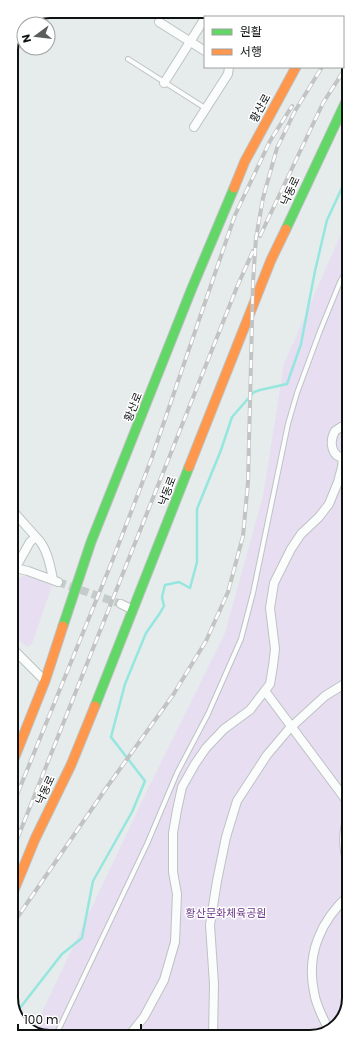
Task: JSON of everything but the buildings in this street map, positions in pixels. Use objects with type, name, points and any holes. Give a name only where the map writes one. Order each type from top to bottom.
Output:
[{"type":"street","points":[[164,83],[204,19]]},
{"type":"street","points":[[159,22],[204,50]]},
{"type":"street","points":[[194,127],[228,74],[230,68]]},
{"type":"street","name":"황산로","points":[[18,749],[45,680],[91,542],[192,288],[245,161],[295,68]]},
{"type":"street","name":"낙동로","points":[[18,880],[35,839],[70,765],[133,610],[271,260],[342,110]]},
{"type":"street","points":[[342,427],[335,431],[331,441],[333,450],[342,455]]},
{"type":"street","points":[[133,1030],[144,1017],[164,980],[175,942],[178,894],[173,872],[173,833],[182,787],[206,748],[224,729],[250,710],[270,684],[274,666],[275,649],[270,608],[274,583],[291,549],[301,534],[319,517],[329,504],[342,467]]},
{"type":"street","points":[[18,517],[42,542],[55,581],[28,571],[18,571]]},
{"type":"street","points":[[18,564],[30,542],[36,537]]},
{"type":"street","points":[[121,604],[133,610]]},
{"type":"street","points":[[18,654],[45,680]]},
{"type":"street","points":[[213,1030],[214,984],[210,925],[226,838],[237,801],[267,756],[291,727],[325,696],[342,685]]},
{"type":"street","points":[[265,691],[342,795]]},
{"type":"street","points":[[327,1026],[313,992],[313,955],[320,932],[326,920],[342,902]]},
{"type":"lane","points":[[128,59],[205,108]]},
{"type":"lane","points":[[58,1030],[147,844],[176,773],[208,714],[241,639],[253,593],[288,424],[295,399],[320,331],[342,278]]},
{"type":"green space","name":"황산문화체육공원","points":[[342,232],[342,1002],[339,1012],[333,1021],[328,1025],[322,1028],[310,1030],[48,1030],[38,1028],[35,1027],[146,793],[225,633],[263,496],[284,364]]},
{"type":"green space","points":[[30,575],[52,586],[32,644],[27,647],[18,639],[18,579]]},
{"type":"waterway","points":[[20,1008],[62,954],[82,938],[93,881],[132,812],[145,781],[111,737],[125,684],[146,633],[164,606],[162,597],[165,585],[179,582],[190,588],[197,562],[197,509],[221,450],[232,417],[254,392],[287,384],[301,344],[315,271],[327,220],[342,188]]},
{"type":"tunnel","points":[[58,582],[121,604]]},
{"type":"railway","points":[[18,916],[107,787],[173,695],[206,641],[228,592],[243,536],[248,482],[253,282],[256,238],[263,198],[277,148],[295,111],[321,68]]},
{"type":"railway","points":[[260,236],[323,103],[342,73]]},
{"type":"railway","points":[[18,792],[113,559],[151,460],[235,215],[270,141],[292,106]]},
{"type":"railway","points":[[18,837],[237,287],[253,251]]},
{"type":"traffic: fast","points":[[286,229],[342,110]]},
{"type":"traffic: fast","points":[[63,626],[91,542],[192,288],[234,188]]},
{"type":"traffic: fast","points":[[95,706],[189,467]]},
{"type":"traffic: slow","points":[[234,188],[245,161],[295,68]]},
{"type":"traffic: slow","points":[[189,467],[271,260],[286,229]]},
{"type":"traffic: slow","points":[[18,749],[45,681],[63,626]]},
{"type":"traffic: slow","points":[[18,880],[35,839],[71,765],[95,706]]}]
